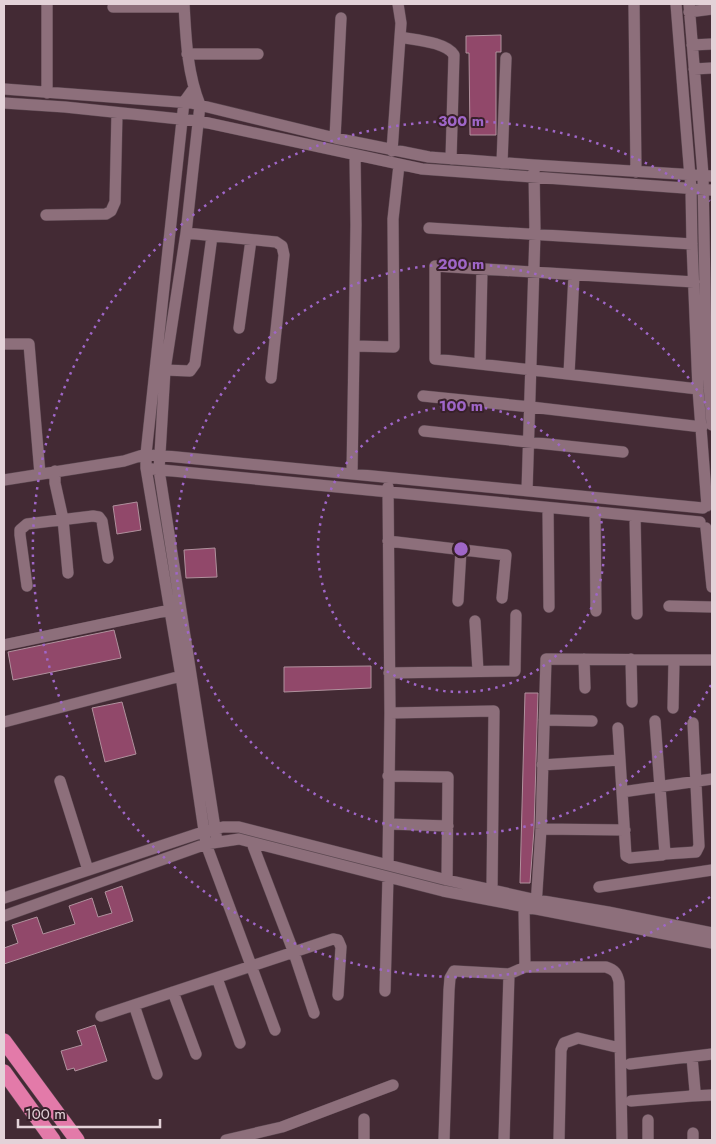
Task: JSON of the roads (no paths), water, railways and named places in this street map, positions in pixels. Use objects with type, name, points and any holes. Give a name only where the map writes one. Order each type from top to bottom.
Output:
[{"type":"highway","points":[[4,1041],[77,1140]]},
{"type":"highway","points":[[4,1072],[53,1140]]},
{"type":"street","points":[[47,4],[47,93]]},
{"type":"street","points":[[392,150],[401,23],[398,4]]},
{"type":"street","points":[[634,4],[636,172]]},
{"type":"street","points":[[676,4],[690,175],[702,189],[708,506],[700,515],[706,526],[712,587]]},
{"type":"street","points":[[113,7],[184,5],[187,54],[194,88],[200,105],[186,232],[165,370],[159,470],[178,585],[209,830]]},
{"type":"street","points":[[707,426],[698,389],[692,244],[702,189],[707,176],[694,69],[689,8],[712,9]]},
{"type":"street","points":[[335,138],[341,18]]},
{"type":"street","points":[[400,37],[443,46],[451,50],[454,55],[450,159]]},
{"type":"street","points":[[692,45],[712,44]]},
{"type":"street","points":[[187,54],[258,54]]},
{"type":"street","points":[[502,163],[506,58]]},
{"type":"street","points":[[694,69],[712,68]]},
{"type":"street","points":[[194,88],[184,102],[146,468],[209,830],[252,966],[275,1030]]},
{"type":"street","points":[[4,89],[184,102],[412,155],[502,163],[534,171],[702,189]]},
{"type":"street","points":[[4,102],[199,121],[422,169],[636,172],[707,176]]},
{"type":"street","points":[[46,215],[106,214],[111,212],[115,202],[117,113]]},
{"type":"street","points":[[352,474],[356,225],[355,155]]},
{"type":"street","points":[[354,346],[394,347],[393,219],[399,165]]},
{"type":"street","points":[[527,491],[535,233],[534,171]]},
{"type":"street","points":[[429,228],[692,244]]},
{"type":"street","points":[[186,232],[276,242],[282,246],[284,250],[271,378]]},
{"type":"street","points":[[165,370],[190,372],[195,364],[212,236]]},
{"type":"street","points":[[239,328],[251,240]]},
{"type":"street","points":[[694,282],[435,266],[435,359],[531,368],[698,389]]},
{"type":"street","points":[[480,364],[482,269]]},
{"type":"street","points":[[569,374],[574,275]]},
{"type":"street","points":[[4,344],[29,344],[40,474]]},
{"type":"street","points":[[423,396],[707,426]]},
{"type":"street","points":[[424,431],[623,452]]},
{"type":"street","points":[[4,480],[124,461],[146,454],[527,491],[708,506]]},
{"type":"street","points":[[124,461],[159,470],[635,516],[706,526]]},
{"type":"street","points":[[55,471],[55,483],[63,519],[68,573]]},
{"type":"street","points":[[388,477],[390,713],[388,864]]},
{"type":"street","points":[[548,508],[549,607]]},
{"type":"street","points":[[595,512],[596,611]]},
{"type":"street","points":[[27,586],[20,530],[27,524],[93,516],[99,517],[102,521],[108,558]]},
{"type":"street","points":[[635,516],[637,614]]},
{"type":"street","points":[[388,541],[506,555],[502,598]]},
{"type":"street","points":[[458,601],[461,550]]},
{"type":"street","points":[[166,585],[178,585]]},
{"type":"street","points":[[669,606],[712,607]]},
{"type":"street","points":[[4,646],[170,610]]},
{"type":"street","points":[[389,673],[515,671],[516,616]]},
{"type":"street","points":[[475,621],[478,671]]},
{"type":"street","points":[[524,967],[541,829],[546,659],[712,660]]},
{"type":"street","points":[[584,659],[585,688]]},
{"type":"street","points":[[631,659],[632,702]]},
{"type":"street","points":[[674,660],[674,708]]},
{"type":"street","points":[[4,722],[181,676]]},
{"type":"street","points":[[390,713],[494,711],[492,889]]},
{"type":"street","points":[[544,720],[592,721]]},
{"type":"street","points":[[656,721],[665,854]]},
{"type":"street","points":[[618,728],[626,856],[630,858],[696,852],[699,846],[693,723]]},
{"type":"street","points":[[542,765],[620,760]]},
{"type":"street","points":[[388,776],[448,777],[447,880]]},
{"type":"street","points":[[622,792],[712,779]]},
{"type":"street","points":[[60,781],[88,870]]},
{"type":"street","points":[[388,824],[448,826]]},
{"type":"street","points":[[4,898],[209,830],[239,827],[447,880],[492,889],[532,906],[608,912],[712,933]]},
{"type":"street","points":[[541,829],[625,830]]},
{"type":"street","points":[[4,916],[212,842],[239,840],[388,877],[712,943]]},
{"type":"street","points":[[252,843],[294,953],[314,1013]]},
{"type":"street","points":[[599,887],[712,870]]},
{"type":"street","points":[[385,992],[388,877]]},
{"type":"street","points":[[101,1016],[329,941],[338,940],[341,947],[338,995]]},
{"type":"street","points":[[444,1140],[450,978],[454,971],[509,974],[524,967],[606,967],[613,969],[618,974],[622,1140]]},
{"type":"street","points":[[504,1140],[509,974]]},
{"type":"street","points":[[218,978],[240,1043]]},
{"type":"street","points":[[173,992],[196,1054]]},
{"type":"street","points":[[134,1006],[157,1074]]},
{"type":"street","points":[[559,1140],[561,1050],[564,1043],[578,1038],[620,1048]]},
{"type":"street","points":[[630,1064],[712,1054]]},
{"type":"street","points":[[692,1057],[695,1091],[692,1096]]},
{"type":"street","points":[[226,1140],[282,1127],[392,1085]]},
{"type":"street","points":[[631,1101],[712,1095]]},
{"type":"street","points":[[364,1119],[364,1140]]},
{"type":"street","points":[[648,1120],[648,1140]]}]
